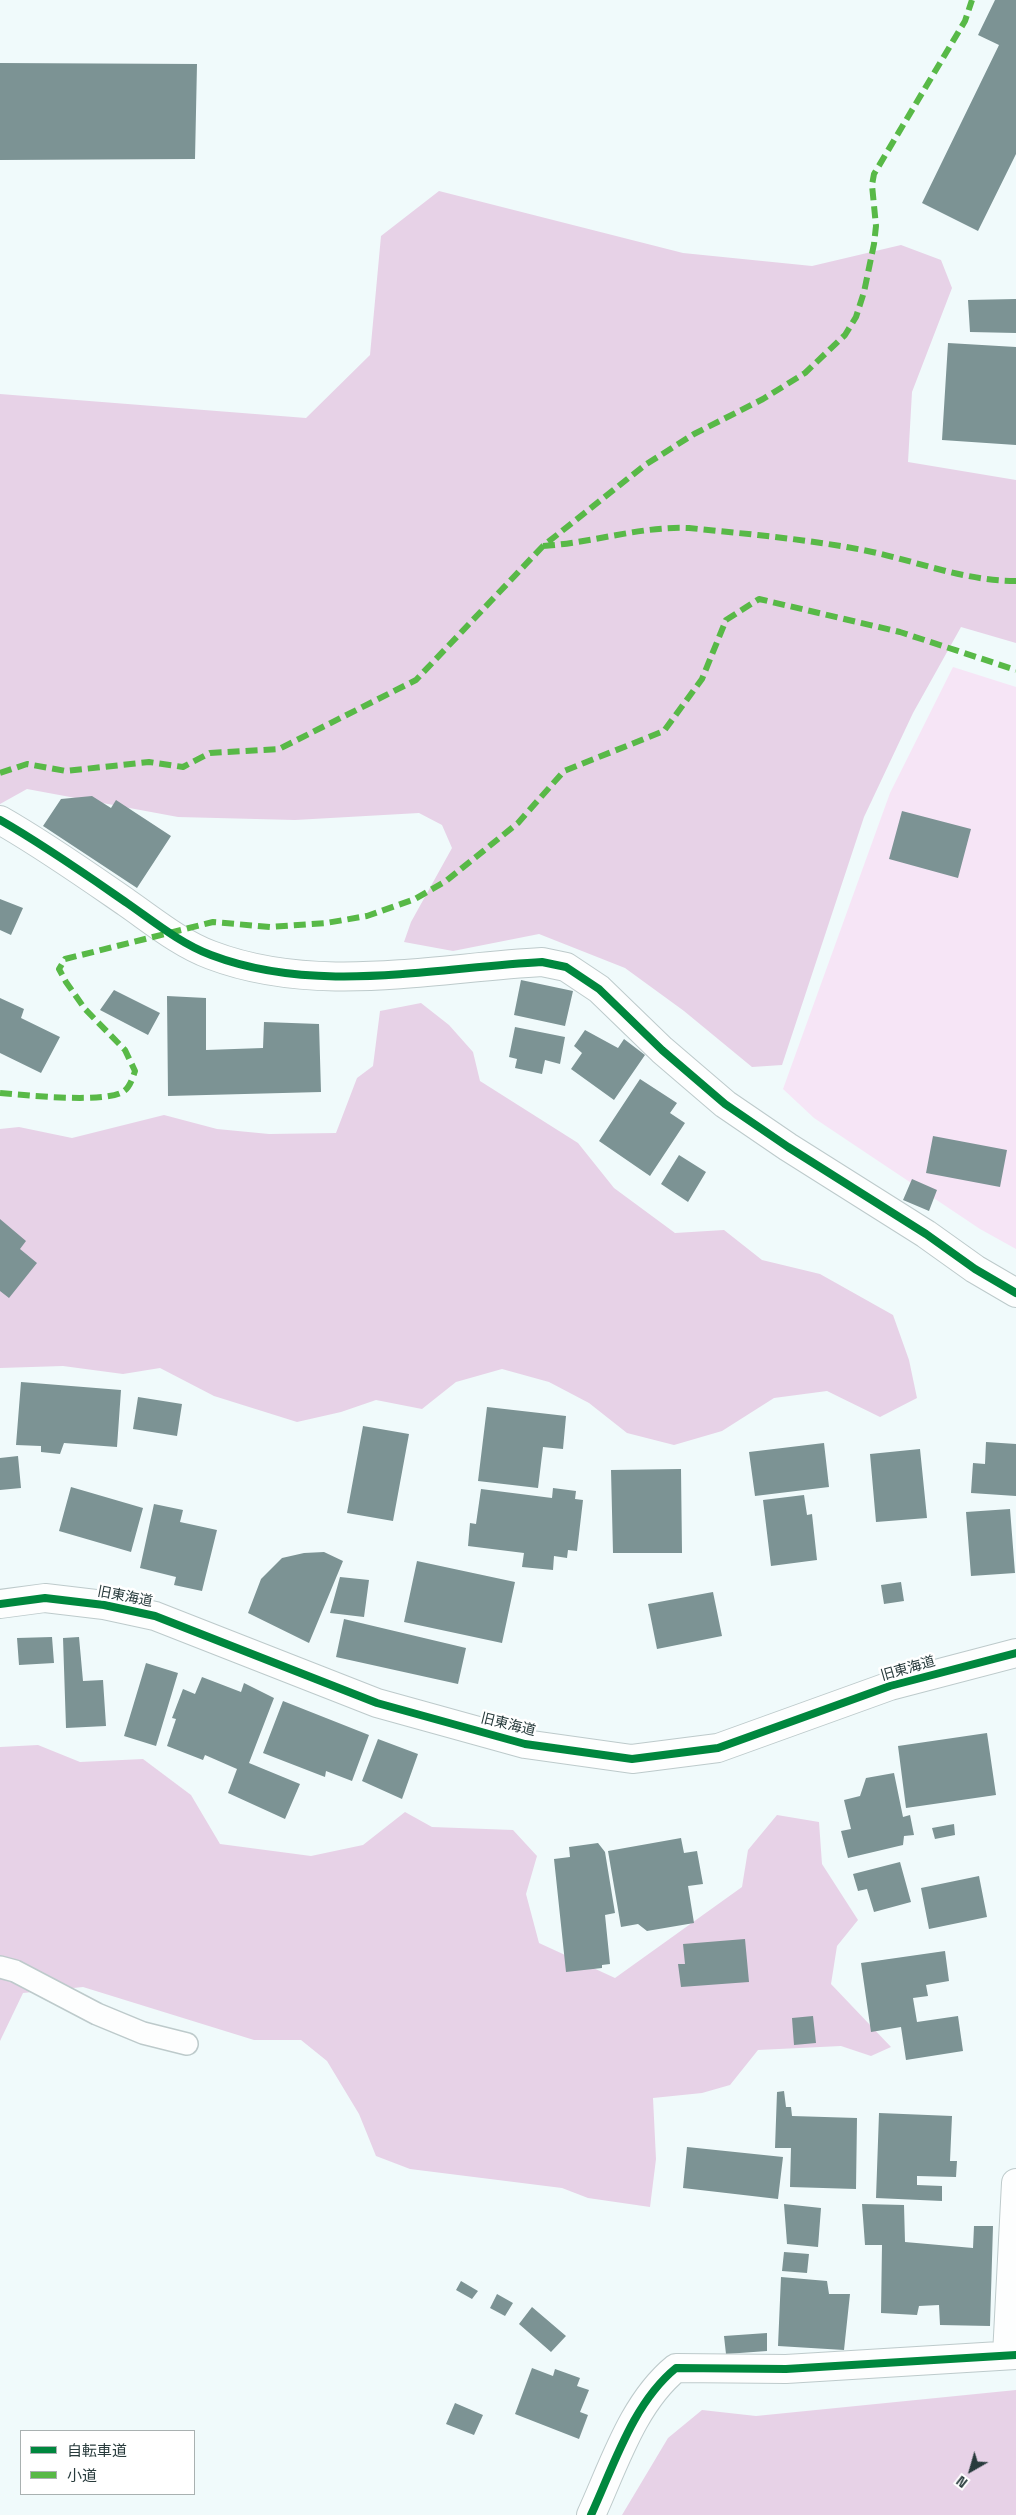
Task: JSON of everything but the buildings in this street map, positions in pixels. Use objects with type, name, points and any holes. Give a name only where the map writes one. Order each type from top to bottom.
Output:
[{"type":"street","points":[[0,820],[49,848],[170,932],[209,955],[258,970],[321,976],[392,976],[542,962],[566,967],[599,990],[662,1050],[725,1104],[788,1147],[926,1234],[975,1269],[1016,1292]]},
{"type":"street","name":"旧東海道","points":[[0,1604],[45,1598],[104,1605],[155,1616],[377,1703],[525,1744],[632,1759],[718,1748],[890,1686],[1016,1653]]},
{"type":"street","points":[[591,2515],[641,2408],[660,2381],[676,2368],[786,2369],[909,2363],[1012,2355],[1016,2183]]},
{"type":"lane","points":[[0,1967],[15,1971],[97,2014],[143,2033],[187,2044]]},
{"type":"shaded area","points":[[439,191],[683,253],[812,266],[901,245],[941,260],[952,288],[912,392],[908,462],[1016,480],[1016,643],[961,627],[913,713],[864,817],[782,1065],[752,1067],[684,1011],[625,968],[539,934],[453,951],[404,942],[411,922],[452,848],[442,825],[419,813],[295,820],[178,817],[27,789],[0,804],[0,394],[306,418],[370,355],[381,236]]},
{"type":"shaded area","points":[[953,667],[1016,687],[1016,1249],[980,1229],[814,1118],[783,1089],[890,793]]},
{"type":"shaded area","points":[[421,1003],[449,1025],[473,1052],[480,1081],[578,1143],[614,1188],[675,1233],[724,1230],[762,1260],[820,1274],[893,1315],[909,1360],[917,1398],[880,1417],[827,1391],[774,1398],[722,1431],[674,1445],[627,1433],[589,1403],[549,1382],[502,1369],[456,1382],[422,1409],[376,1400],[341,1412],[297,1422],[214,1396],[160,1368],[123,1374],[63,1366],[0,1368],[0,1129],[19,1127],[72,1138],[164,1115],[217,1129],[269,1134],[336,1133],[357,1078],[373,1066],[380,1011]]},
{"type":"shaded area","points":[[38,1745],[80,1762],[143,1759],[191,1795],[220,1844],[311,1856],[363,1845],[405,1812],[432,1827],[513,1830],[537,1856],[526,1894],[539,1943],[615,1978],[742,1887],[748,1850],[777,1815],[819,1822],[822,1864],[858,1920],[837,1946],[831,1984],[891,2047],[871,2056],[841,2046],[758,2050],[730,2085],[702,2093],[653,2098],[656,2159],[650,2207],[588,2198],[562,2188],[410,2169],[376,2156],[359,2114],[327,2061],[301,2040],[254,2040],[83,1987],[23,1993],[0,2041],[0,1747]]},
{"type":"shaded area","points":[[1016,2390],[1016,2515],[622,2515],[668,2438],[702,2410],[756,2416]]},
{"type":"marked path","points":[[0,773],[27,764],[66,771],[149,762],[183,767],[210,753],[279,749],[416,680],[543,546],[645,465],[694,434],[763,399],[805,373],[845,335],[856,317],[864,292],[874,244],[876,226],[872,185],[874,174],[965,21],[972,0]]},
{"type":"marked path","points":[[543,546],[579,542],[634,532],[689,528],[842,546],[977,578],[1016,581]]},
{"type":"marked path","points":[[0,1093],[65,1098],[101,1097],[115,1095],[124,1091],[131,1082],[135,1071],[125,1050],[85,1009],[59,969],[65,959],[213,922],[270,927],[326,923],[367,916],[415,899],[446,881],[518,823],[564,771],[664,731],[702,679],[726,620],[759,599],[900,632],[1016,670]]},
{"type":"cycle path","points":[[0,820],[64,860],[178,938],[211,955],[251,967],[292,974],[333,976],[375,976],[542,962],[566,967],[599,989],[662,1050],[725,1104],[788,1147],[926,1234],[975,1269],[1016,1293]]},
{"type":"cycle path","points":[[0,1604],[45,1598],[104,1605],[155,1616],[377,1703],[525,1744],[632,1759],[718,1748],[890,1686],[1016,1653]]},
{"type":"cycle path","points":[[591,2515],[636,2417],[661,2382],[676,2368],[786,2369],[1016,2355]]}]
